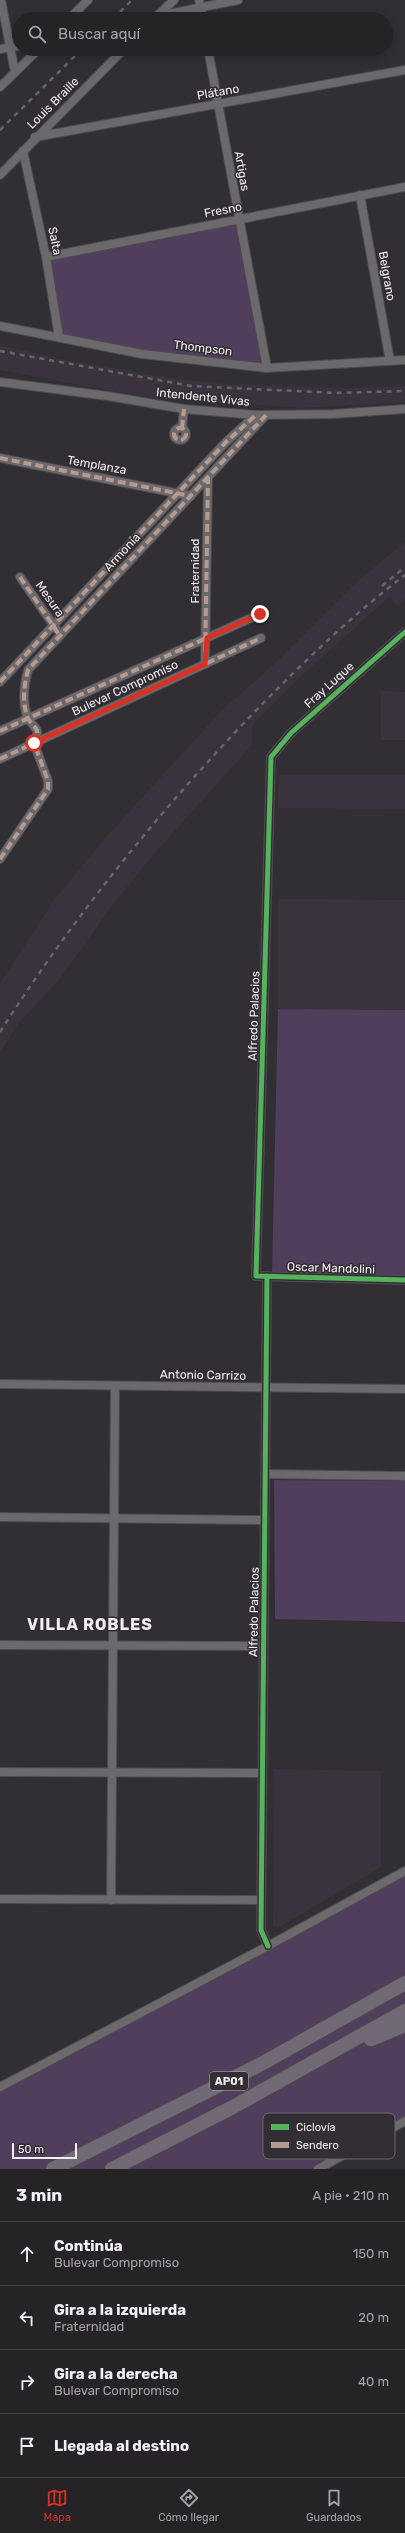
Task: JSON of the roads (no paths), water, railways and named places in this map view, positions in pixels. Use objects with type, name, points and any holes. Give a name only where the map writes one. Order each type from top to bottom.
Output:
[{"type":"highway","name":"AP01","points":[[53,2169],[263,2063],[404,1984]]},
{"type":"highway","name":"AP01","points":[[112,2169],[328,2056],[405,2011]]},
{"type":"highway","points":[[328,2056],[405,2025]]},
{"type":"street","points":[[1,0],[12,37]]},
{"type":"street","points":[[76,12],[88,0]]},
{"type":"street","points":[[161,12],[174,0]]},
{"type":"street","points":[[173,12],[200,4],[238,0]]},
{"type":"street","points":[[0,50],[12,48]]},
{"type":"street","points":[[15,56],[16,72]]},
{"type":"street","points":[[0,87],[31,56]]},
{"type":"street","name":"Louis Braille","points":[[0,175],[117,56]]},
{"type":"street","name":"Artigas","points":[[209,56],[267,368]]},
{"type":"street","name":"Plátano","points":[[35,138],[405,70]]},
{"type":"street","name":"Salta","points":[[23,151],[46,257],[59,337]]},
{"type":"street","name":"Fresno","points":[[46,257],[405,187]]},
{"type":"street","name":"Belgrano","points":[[360,195],[390,361]]},
{"type":"street","name":"Thompson","points":[[0,326],[142,354],[267,368],[405,360]]},
{"type":"street","name":"Intendente Vivas","points":[[0,382],[108,396],[184,409],[256,415],[338,414],[405,409]]},
{"type":"street","points":[[182,428],[184,409]]},
{"type":"street","name":"Armonía","points":[[27,718],[24,686],[28,670],[266,414]]},
{"type":"street","name":"Armonía","points":[[0,682],[178,492],[226,442],[256,415]]},
{"type":"street","name":"Templanza","points":[[0,458],[178,492],[190,496]]},
{"type":"street","name":"Fraternidad","points":[[205,664],[207,638],[208,478]]},
{"type":"street","name":"Mesura","points":[[20,577],[60,636]]},
{"type":"street","name":"Bulevar Compromiso","points":[[0,731],[260,614]]},
{"type":"street","name":"Fray Luque","points":[[271,757],[290,733],[405,632]]},
{"type":"street","name":"Bulevar Compromiso","points":[[0,759],[261,638]]},
{"type":"street","points":[[0,859],[48,789],[48,781],[34,743],[37,736],[36,728],[27,718]]},
{"type":"street","name":"Alfredo Palacios","points":[[256,1276],[271,757]]},
{"type":"street","name":"Oscar Mandolini","points":[[256,1276],[405,1280]]},
{"type":"street","name":"Alfredo Palacios","points":[[267,1276],[261,1930],[268,1946]]},
{"type":"street","name":"Antonio Carrizo","points":[[0,1384],[405,1389]]},
{"type":"street","points":[[110,1900],[114,1386]]},
{"type":"street","points":[[265,1474],[405,1476]]},
{"type":"street","points":[[0,1517],[264,1520]]},
{"type":"street","points":[[0,1645],[263,1646]]},
{"type":"street","points":[[0,1772],[262,1773]]},
{"type":"street","points":[[0,2087],[268,1946],[405,1871]]},
{"type":"street","points":[[0,1899],[261,1900]]},
{"type":"street","points":[[395,2127],[405,2121]]},
{"type":"street","points":[[318,2169],[336,2159]]},
{"type":"railway","points":[[120,12],[132,0]]},
{"type":"railway","points":[[0,130],[75,56]]},
{"type":"railway","points":[[0,351],[191,386],[336,393],[405,391]]},
{"type":"railway","points":[[382,586],[405,567]]},
{"type":"railway","points":[[0,1032],[27,991],[84,911],[176,797],[281,685],[341,628],[405,575]]},
{"type":"district","name":"VILLA ROBLES","points":[[90,1624]]}]
